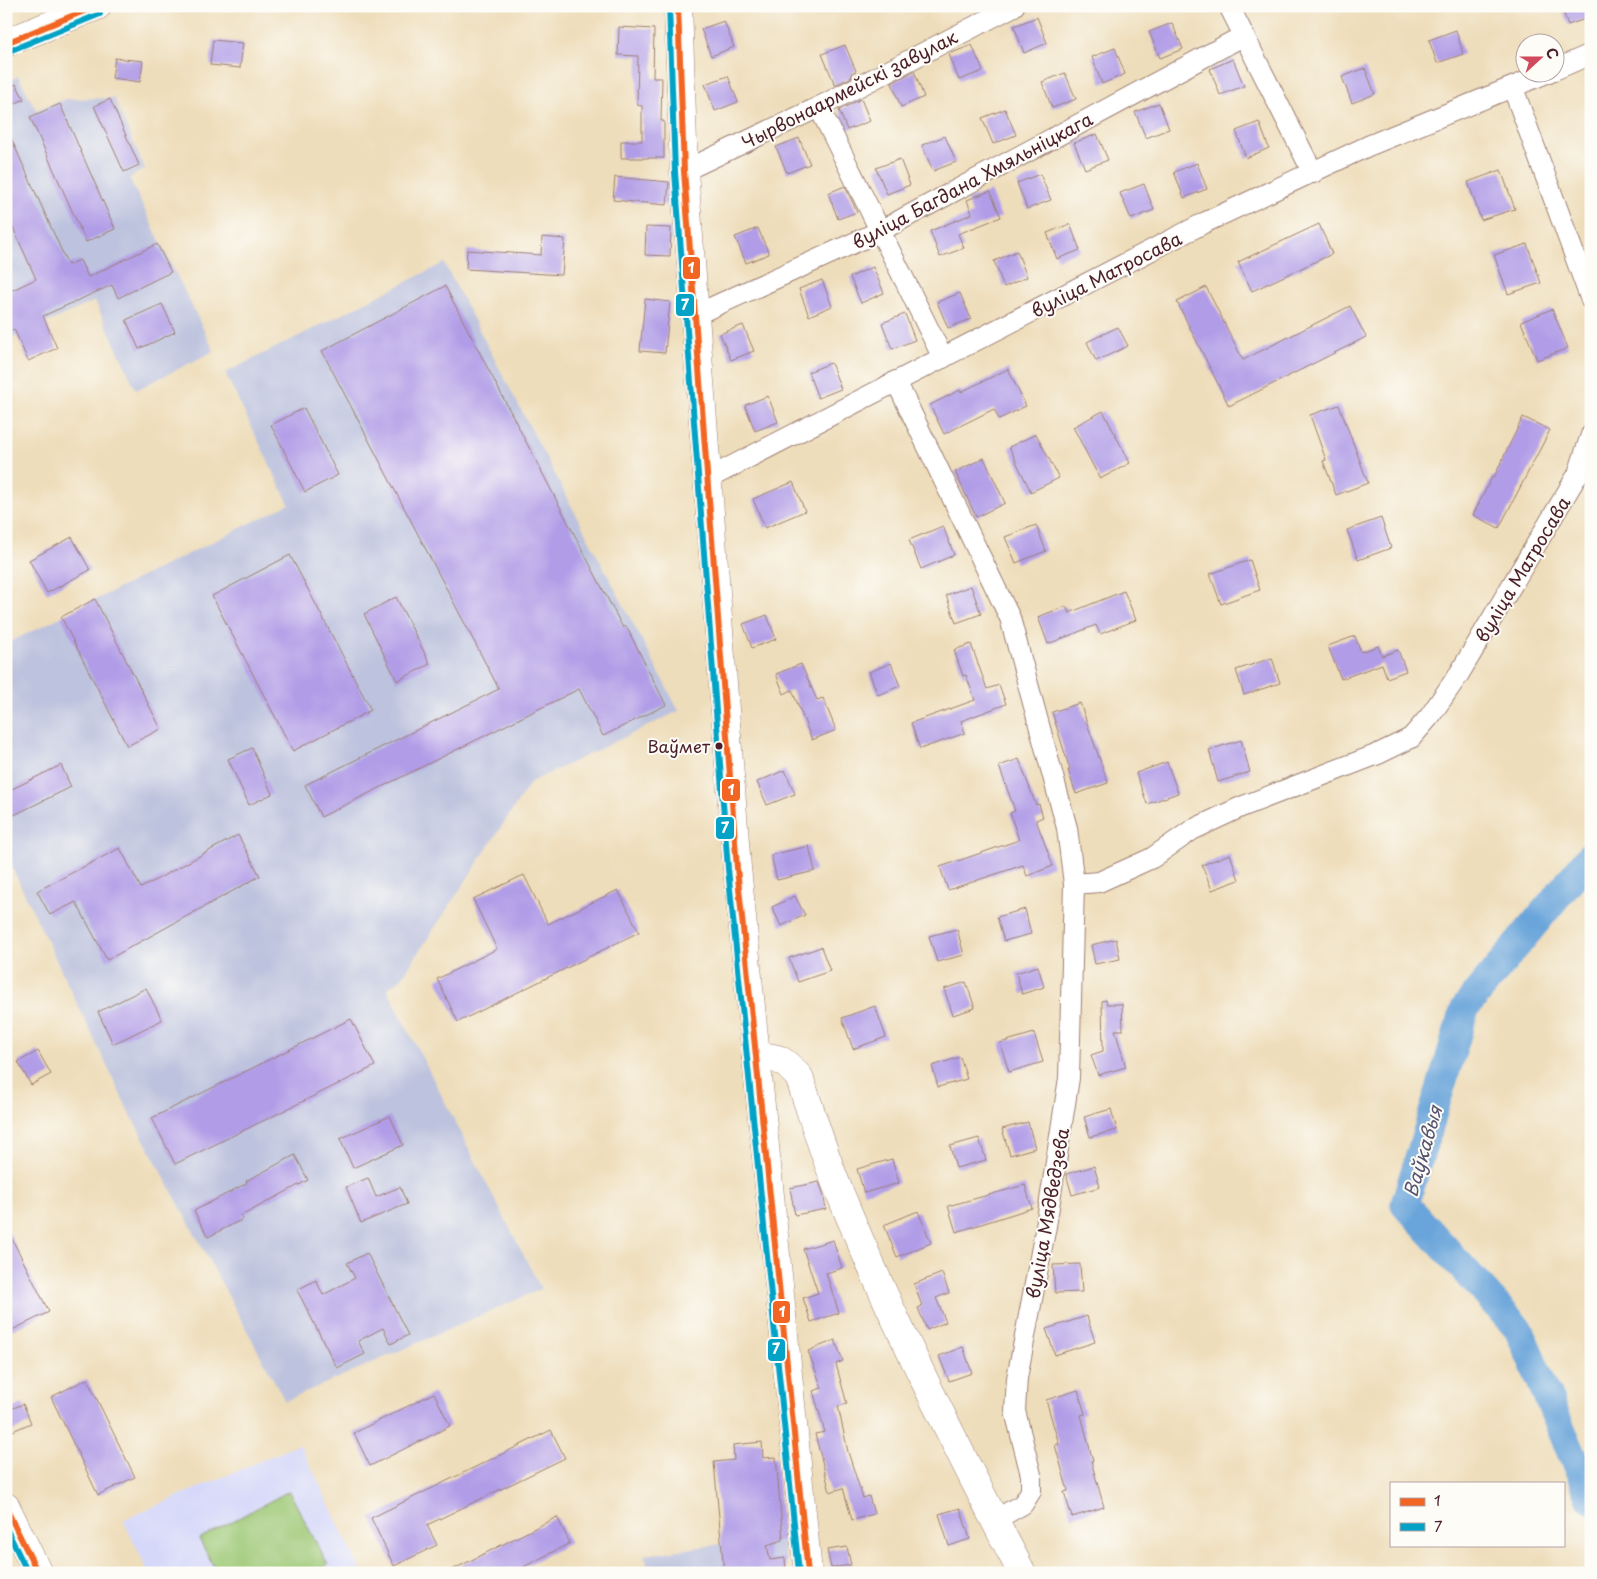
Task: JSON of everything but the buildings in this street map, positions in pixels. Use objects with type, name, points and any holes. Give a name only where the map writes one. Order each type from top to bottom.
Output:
[{"type":"street","points":[[6,43],[98,6]]},
{"type":"street","points":[[678,6],[684,171],[737,868],[808,1573]]},
{"type":"street","name":"Чырвонаармейскі завулак","points":[[684,171],[819,107],[1014,6]]},
{"type":"street","points":[[1229,6],[1313,173]]},
{"type":"street","name":"вуліца Багдана Хмяльніцкага","points":[[696,315],[880,231],[1243,36]]},
{"type":"street","points":[[1564,66],[1591,54]]},
{"type":"street","name":"вуліца Матросава","points":[[707,480],[1206,222],[1368,146],[1527,82]]},
{"type":"street","points":[[1514,88],[1591,300]]},
{"type":"street","points":[[819,107],[943,358]]},
{"type":"street","name":"вуліца Мядведзева","points":[[896,381],[1010,618],[1067,828],[1074,884],[1069,1078],[1046,1226],[1017,1386],[1015,1410],[1031,1475],[1031,1491],[1023,1504],[995,1520]]},
{"type":"street","name":"вуліца Матросава","points":[[1074,884],[1100,882],[1152,858],[1192,830],[1241,807],[1378,754],[1411,738],[1430,716],[1459,674],[1578,474],[1591,435]]},
{"type":"street","points":[[756,1058],[778,1058],[788,1065],[799,1077],[845,1206],[941,1415],[1022,1573]]},
{"type":"street","points":[[6,1507],[38,1573]]},
{"type":"shaded area","points":[[18,76],[36,110],[66,99],[114,98],[145,169],[129,178],[214,351],[136,390],[95,301],[6,341],[6,83]]},
{"type":"shaded area","points":[[444,263],[679,711],[531,782],[401,979],[387,989],[541,1289],[285,1401],[127,1108],[6,855],[6,644],[289,504],[225,373]]},
{"type":"shaded area","points":[[300,1444],[362,1573],[149,1573],[123,1520]]},
{"type":"shaded area","points":[[783,1539],[786,1573],[651,1573],[644,1555],[722,1544]]},
{"type":"green space","points":[[289,1491],[328,1565],[314,1573],[217,1573],[199,1539]]},
{"type":"waterway","name":"Ваўкавыя","points":[[1591,855],[1465,1008],[1405,1204],[1519,1330],[1591,1499]]},
{"type":"transit line","name":"1","points":[[6,43],[96,6]]},
{"type":"transit line","name":"7","points":[[669,6],[675,172],[728,869],[799,1573]]},
{"type":"transit line","name":"1","points":[[678,6],[684,171],[737,868],[808,1573]]},
{"type":"transit line","name":"7","points":[[9,51],[100,14]]},
{"type":"transit line","name":"1","points":[[6,1508],[38,1573]]},
{"type":"transit line","name":"7","points":[[6,1528],[28,1573]]},
{"type":"place","name":"Ваўмет","points":[[719,746]]}]
